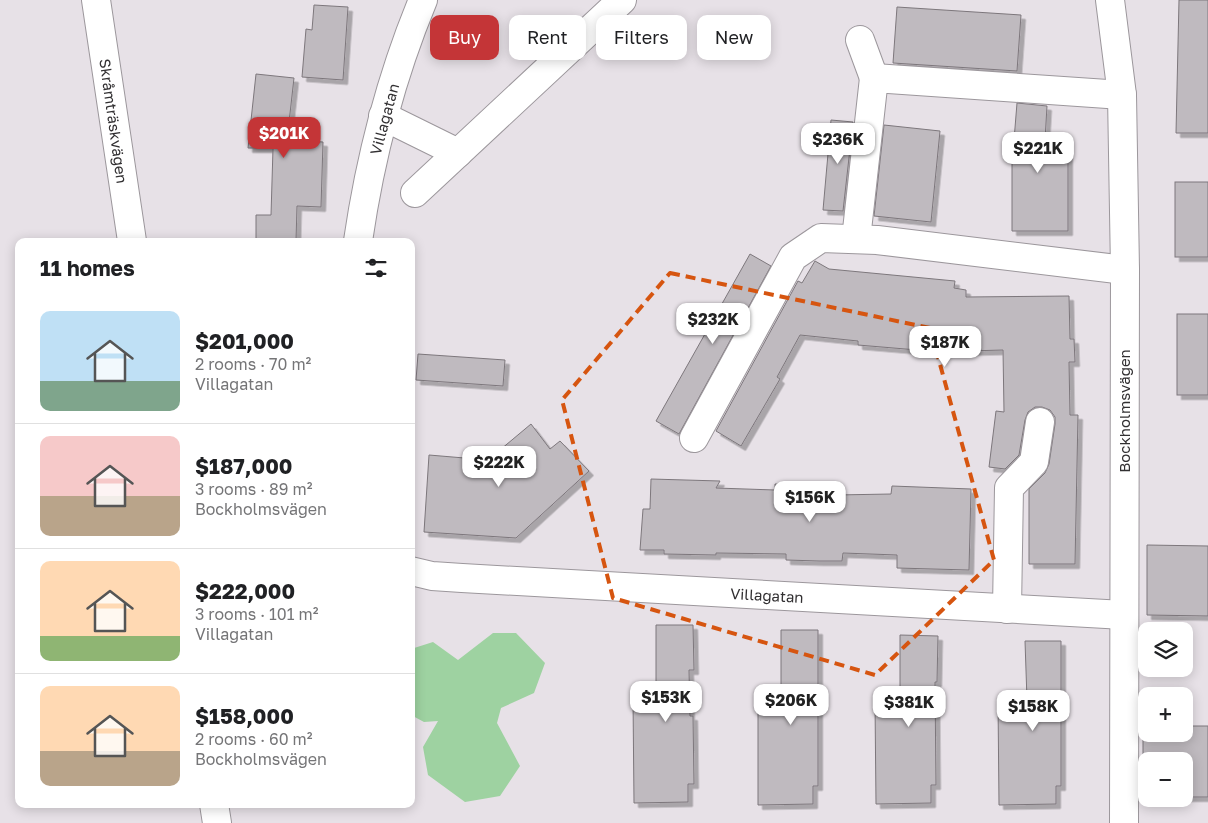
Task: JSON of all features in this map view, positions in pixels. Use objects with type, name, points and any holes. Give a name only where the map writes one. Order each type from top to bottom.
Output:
[{"type":"street","name":"Skråmträskvägen","points":[[96,0],[132,238]]},
{"type":"street","name":"Villagatan","points":[[359,238],[371,166],[383,116],[408,36],[423,0]]},
{"type":"street","points":[[415,192],[622,0]]},
{"type":"street","name":"Bockholmsvägen","points":[[1110,0],[1122,95],[1125,270],[1124,823]]},
{"type":"street","points":[[856,239],[874,78],[860,40]]},
{"type":"street","points":[[874,78],[1122,95]]},
{"type":"street","points":[[383,116],[458,153]]},
{"type":"street","points":[[694,438],[793,257],[821,238],[856,239],[1125,270]]},
{"type":"street","points":[[1007,609],[1009,488],[1034,462],[1040,422]]},
{"type":"street","name":"Villagatan","points":[[415,571],[432,576],[462,578],[1124,615]]},
{"type":"street","points":[[215,808],[217,823]]},
{"type":"highlighted area","points":[[670,273],[930,328],[994,560],[875,675],[613,598],[562,400]]},
{"type":"green space","points":[[493,633],[516,633],[545,663],[534,693],[501,708],[497,723],[520,766],[500,796],[465,802],[428,775],[423,747],[438,721],[424,722],[415,717],[415,648],[433,642],[458,660]]},
{"type":"building","points":[[1179,0],[1208,0],[1208,133],[1176,133]]},
{"type":"building","points":[[314,5],[348,7],[343,80],[302,77],[306,29],[312,30]]},
{"type":"building","points":[[897,7],[1021,15],[1017,71],[893,63]]},
{"type":"building","points":[[256,74],[294,78],[287,140],[323,142],[321,207],[297,206],[296,238],[256,238],[256,215],[271,215],[273,148],[248,148]]},
{"type":"building","points":[[1017,103],[1047,106],[1045,140],[1068,140],[1068,231],[1012,231],[1012,140],[1014,140]]},
{"type":"building","points":[[831,120],[853,122],[843,211],[823,210]]},
{"type":"building","points":[[884,125],[940,131],[931,222],[874,216]]},
{"type":"building","points":[[1175,182],[1208,182],[1208,257],[1175,257]]},
{"type":"building","points":[[750,254],[771,266],[679,434],[656,421]]},
{"type":"building","points":[[815,261],[829,269],[955,281],[954,288],[966,290],[966,297],[1069,296],[1070,339],[1074,339],[1075,362],[1069,362],[1070,415],[1078,415],[1075,564],[1029,564],[1029,489],[1045,473],[1049,464],[1055,424],[1055,417],[1050,410],[1035,407],[1028,412],[1019,455],[1005,469],[989,467],[996,411],[1004,412],[1003,350],[968,351],[929,347],[929,351],[858,345],[858,341],[800,335],[777,377],[780,379],[741,446],[716,431],[798,281],[802,283]]},
{"type":"building","points":[[1177,314],[1208,314],[1208,395],[1177,395]]},
{"type":"building","points":[[418,354],[505,360],[503,386],[416,380]]},
{"type":"building","points":[[531,424],[550,449],[560,441],[589,471],[516,538],[424,532],[429,455],[488,460]]},
{"type":"building","points":[[651,479],[720,481],[716,488],[775,490],[775,484],[835,486],[835,495],[891,494],[892,486],[971,489],[969,570],[897,568],[897,555],[843,553],[842,561],[819,561],[786,560],[786,554],[664,554],[664,550],[640,550],[643,509],[650,509]]},
{"type":"building","points":[[1147,545],[1208,546],[1208,616],[1147,615]]},
{"type":"building","points":[[656,625],[693,625],[694,670],[689,670],[690,716],[693,716],[694,784],[688,784],[688,802],[634,803],[633,698],[656,697]]},
{"type":"building","points":[[781,630],[818,630],[818,786],[813,786],[813,804],[758,805],[758,700],[781,700]]},
{"type":"building","points":[[900,635],[938,636],[937,682],[935,682],[936,785],[931,785],[931,803],[876,804],[875,702],[900,701]]},
{"type":"building","points":[[1025,641],[1061,641],[1061,786],[1056,786],[1056,804],[999,805],[998,701],[1027,700]]},
{"type":"building","points":[[1193,726],[1208,726],[1208,797],[1193,797],[1193,752],[1143,752],[1143,742],[1193,742]]}]
